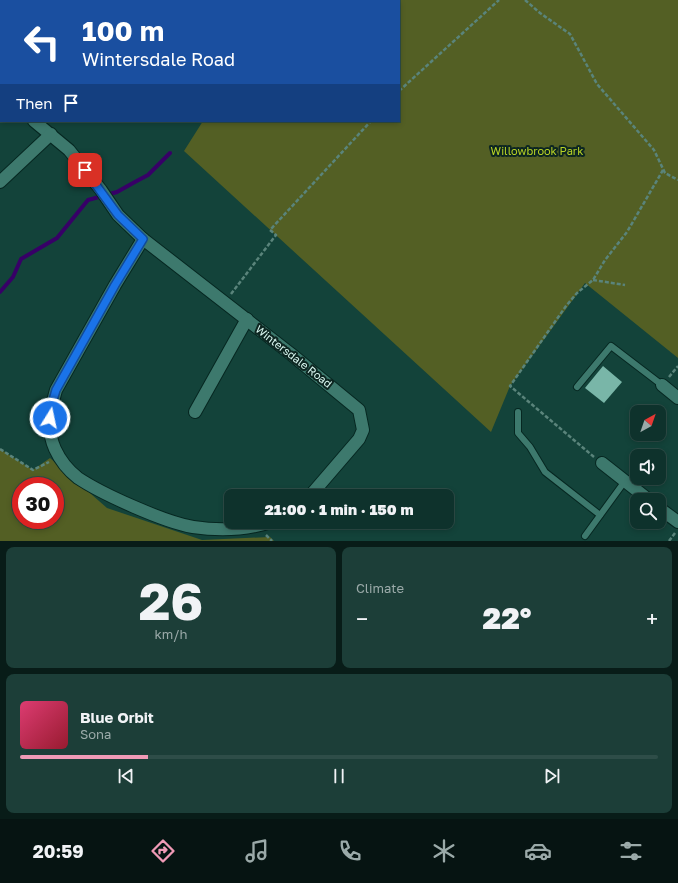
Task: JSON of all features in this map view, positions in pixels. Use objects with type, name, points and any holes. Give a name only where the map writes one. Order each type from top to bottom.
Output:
[{"type":"street","name":"Wintersdale Road","points":[[35,122],[69,150],[101,190],[118,215],[143,239],[247,319],[359,410],[363,430],[359,439],[316,489]]},
{"type":"street","points":[[0,182],[51,134]]},
{"type":"street","points":[[143,239],[115,285],[56,390],[51,407],[49,429],[59,456],[65,464],[78,477],[107,494],[163,518],[192,527],[224,529]]},
{"type":"street","points":[[195,412],[247,319]]},
{"type":"street","points":[[662,385],[678,398]]},
{"type":"street","points":[[602,463],[640,493]]},
{"type":"street","points":[[666,513],[678,522]]},
{"type":"lane","points":[[577,387],[611,346],[662,385]]},
{"type":"lane","points":[[518,412],[518,433],[530,447],[545,472],[600,515]]},
{"type":"lane","points":[[585,536],[625,481]]},
{"type":"path","points":[[400,90],[499,0]]},
{"type":"path","points":[[526,0],[540,13],[570,34],[597,84],[654,150],[663,170],[670,177],[678,180]]},
{"type":"path","points":[[225,302],[276,235],[270,230],[370,122]]},
{"type":"path","points":[[602,463],[510,386],[566,306],[577,293],[594,280],[605,260],[627,232],[663,170]]},
{"type":"path","points":[[594,280],[625,285]]},
{"type":"path","points":[[0,449],[34,470],[59,456]]},
{"type":"path","points":[[669,541],[678,530]]},
{"type":"green space","name":"Willowbrook Park","points":[[400,0],[678,0],[678,358],[585,283],[510,386],[491,432],[184,151],[202,122],[400,122]]},
{"type":"green space","points":[[0,449],[33,470],[50,458],[107,508],[202,540],[270,537],[274,541],[0,541]]},
{"type":"building","points":[[603,366],[622,382],[604,403],[585,388]]},
{"type":"waterway","points":[[0,292],[13,277],[21,259],[57,238],[88,200],[117,192],[148,175],[170,153]]},
{"type":"route","points":[[50,418],[51,407],[56,390],[115,285],[143,239],[118,215],[85,170]]}]
